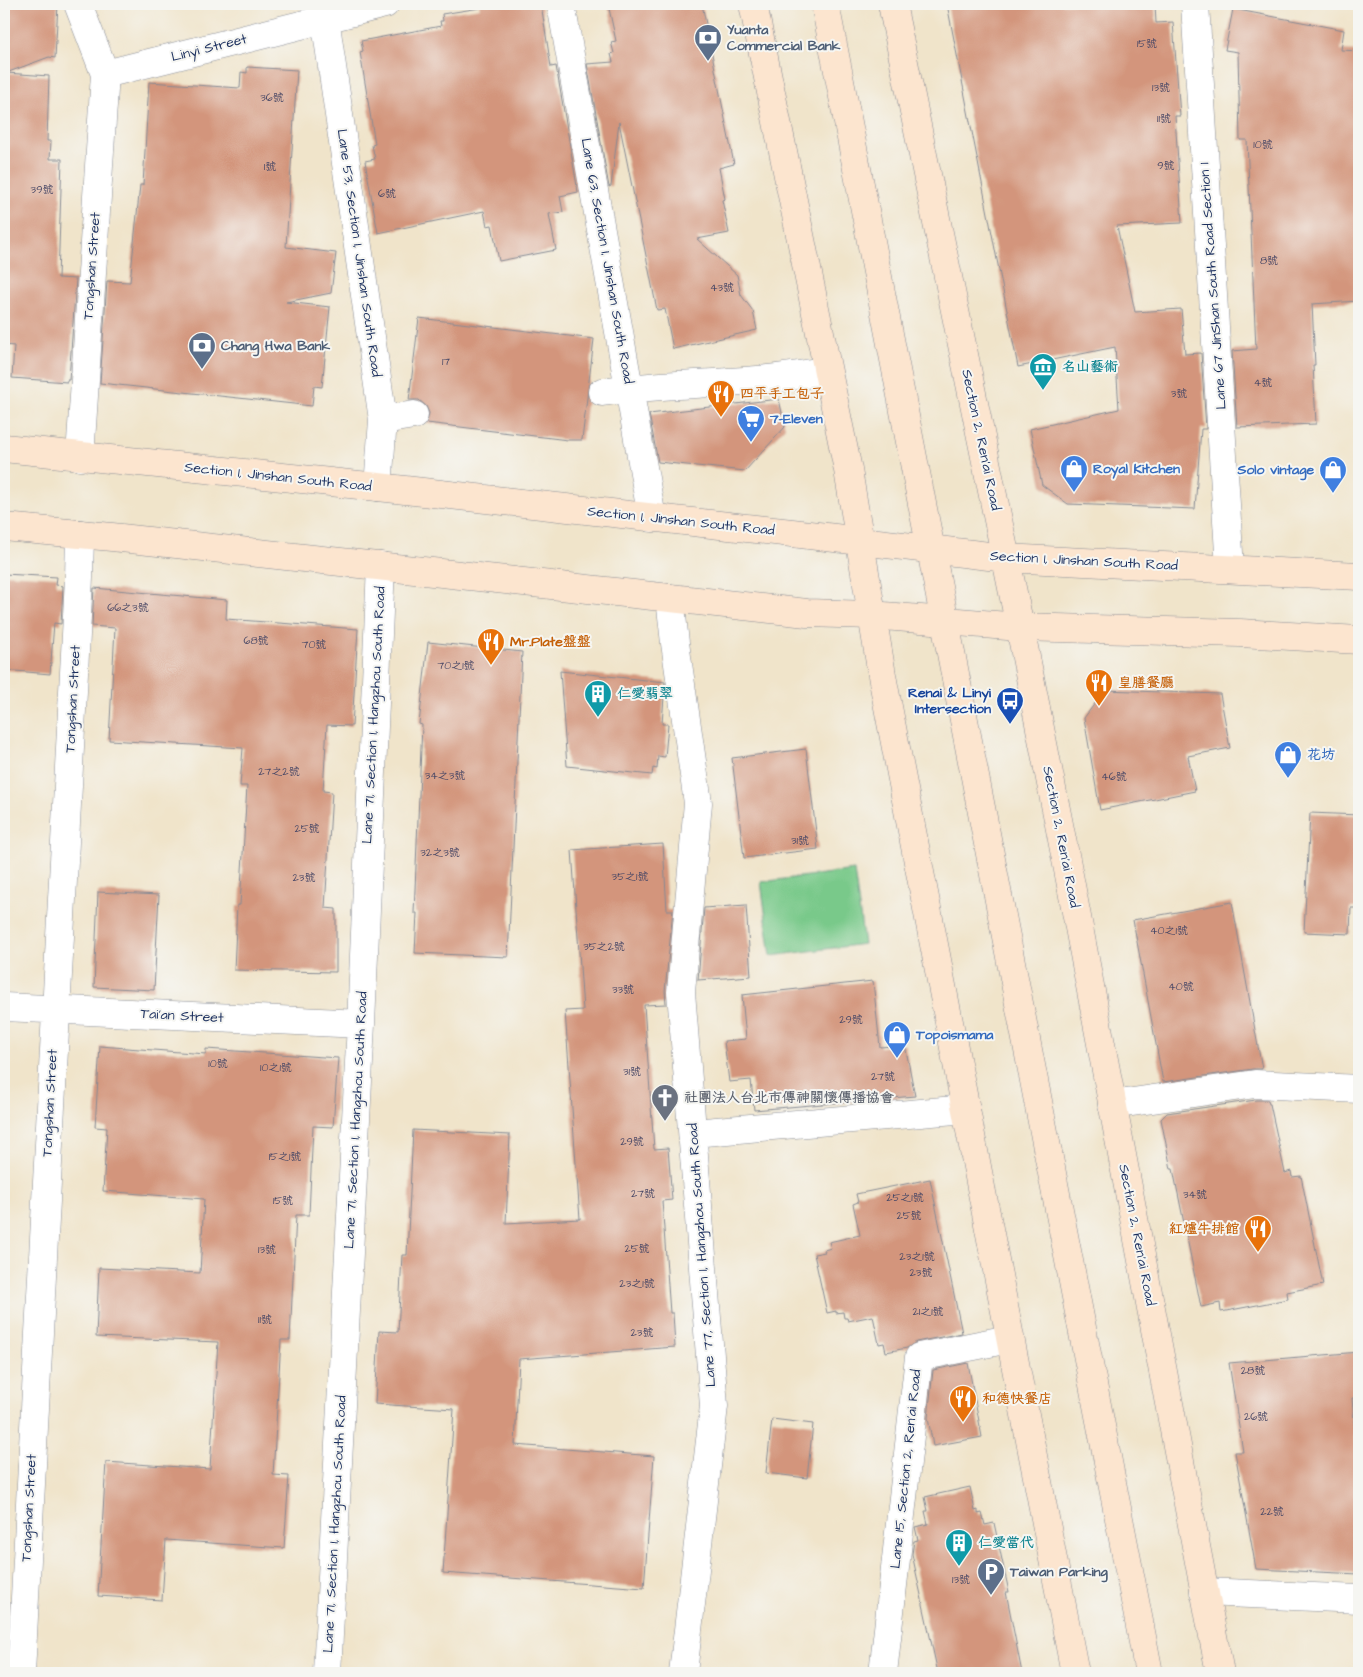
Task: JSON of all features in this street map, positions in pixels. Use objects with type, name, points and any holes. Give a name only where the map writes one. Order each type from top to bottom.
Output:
[{"type":"main road","points":[[753,4],[848,470],[871,615],[1009,1339],[1075,1673]]},
{"type":"main road","points":[[825,4],[1149,1673]]},
{"type":"main road","name":"Section 2, Ren’ai Road","points":[[892,4],[1020,627],[1220,1673]]},
{"type":"main road","name":"Section 1, Jinshan South Road","points":[[4,448],[378,487],[1006,558],[1359,576]]},
{"type":"main road","points":[[4,527],[807,613],[871,615],[1020,627],[1240,633],[1359,640]]},
{"type":"street","points":[[78,4],[105,74]]},
{"type":"street","name":"Linyi Street","points":[[105,74],[324,12],[385,4]]},
{"type":"street","name":"Lane 63, Section 1, Jinshan South Road","points":[[561,4],[652,518]]},
{"type":"street","name":"Lane 67 JinShan South Road Section 1","points":[[1195,4],[1230,569]]},
{"type":"street","name":"Lane 53, Section 1, Jinshan South Road","points":[[324,12],[384,420],[378,487]]},
{"type":"street","name":"Tongshan Street","points":[[80,457],[105,74]]},
{"type":"street","points":[[602,392],[629,388],[795,377],[827,370]]},
{"type":"street","points":[[384,420],[414,415]]},
{"type":"street","name":"Tongshan Street","points":[[21,1673],[80,534]]},
{"type":"street","name":"Lane 71, Section 1, Hangzhou South Road","points":[[327,1673],[361,1024],[377,620],[381,566]]},
{"type":"street","name":"Lane 77, Section 1, Hangzhou South Road","points":[[670,598],[698,803],[681,992],[714,1406],[683,1673]]},
{"type":"street","name":"Tai’an Street","points":[[4,1007],[361,1024]]},
{"type":"street","points":[[1112,1105],[1255,1084],[1359,1089]]},
{"type":"street","points":[[693,1133],[966,1109]]},
{"type":"street","name":"Lane 15, Section 2, Ren’ai Road","points":[[883,1673],[919,1357],[1009,1339]]},
{"type":"street","points":[[1204,1592],[1359,1600]]},
{"type":"green space","points":[[854,870],[864,944],[771,956],[761,882]]},
{"type":"building","points":[[4,4],[58,4],[55,58],[49,57],[6,73],[49,76],[47,141],[51,141],[50,159],[62,159],[58,278],[76,279],[69,380],[67,382],[12,378],[14,346],[4,345]]},
{"type":"building","points":[[479,4],[541,4],[551,67],[556,66],[578,192],[560,196],[563,212],[549,214],[556,250],[499,261],[492,225],[487,226],[484,211],[378,233],[365,161],[375,159],[372,145],[375,144],[360,52],[363,51],[361,41],[441,26],[440,21],[443,21],[442,14],[480,8]]},
{"type":"building","points":[[608,4],[702,4],[734,164],[719,168],[725,199],[722,200],[729,233],[697,239],[737,275],[741,295],[753,311],[757,330],[673,349],[665,309],[657,310],[619,122],[611,186],[609,187],[587,64],[613,62],[611,54],[614,53],[611,42],[616,41]]},
{"type":"building","points":[[947,4],[1155,4],[1156,23],[1173,22],[1180,116],[1175,116],[1182,223],[1117,226],[1135,312],[1181,309],[1185,354],[1201,353],[1206,429],[1201,429],[1195,509],[1068,504],[1042,485],[1030,429],[1119,409],[1115,347],[1018,367]]},
{"type":"building","points":[[1233,9],[1344,30],[1341,50],[1359,51],[1359,301],[1312,304],[1316,424],[1237,427],[1232,351],[1256,349],[1247,140],[1240,140],[1238,52],[1225,50]]},
{"type":"building","points":[[247,67],[297,70],[286,247],[336,253],[331,293],[286,302],[330,307],[322,387],[314,386],[312,406],[100,383],[107,281],[130,282],[140,185],[143,185],[149,82],[240,88],[241,72],[247,73]]},
{"type":"building","points":[[419,318],[594,339],[582,440],[568,440],[427,423],[429,413],[426,406],[419,400],[409,400]]},
{"type":"building","points":[[779,399],[785,427],[745,471],[658,462],[649,414]]},
{"type":"building","points":[[4,574],[57,577],[56,585],[63,586],[61,624],[54,623],[50,674],[4,670]]},
{"type":"building","points":[[94,588],[227,600],[226,619],[358,629],[352,726],[327,725],[323,791],[332,792],[325,908],[336,909],[336,972],[234,970],[237,905],[240,905],[247,786],[240,786],[243,748],[109,740],[115,628],[92,626]]},
{"type":"building","points":[[428,642],[522,652],[508,957],[415,953],[417,913],[414,913],[422,725],[419,724]]},
{"type":"building","name":"仁愛翡翠","points":[[560,671],[665,682],[662,724],[668,724],[665,757],[658,756],[657,769],[653,768],[652,775],[567,766]]},
{"type":"building","points":[[1105,690],[1220,694],[1230,748],[1188,756],[1195,791],[1100,810],[1084,718]]},
{"type":"building","points":[[806,749],[818,849],[744,858],[732,758]]},
{"type":"building","points":[[1310,813],[1359,815],[1359,908],[1351,908],[1350,934],[1304,932]]},
{"type":"building","points":[[663,844],[667,910],[673,910],[665,991],[666,1004],[644,1005],[654,1149],[668,1148],[672,1200],[662,1201],[670,1313],[673,1313],[675,1347],[519,1359],[515,1445],[654,1456],[644,1588],[443,1573],[454,1409],[375,1404],[379,1331],[398,1332],[402,1255],[407,1255],[413,1130],[510,1135],[506,1223],[580,1219],[565,1011],[583,1010],[572,850]]},
{"type":"building","points":[[98,892],[159,895],[154,990],[94,987]]},
{"type":"building","points":[[1232,902],[1262,1069],[1163,1082],[1133,920]]},
{"type":"building","points":[[746,905],[751,976],[698,980],[704,908]]},
{"type":"building","points":[[873,981],[880,1047],[905,1045],[915,1096],[754,1110],[751,1080],[729,1082],[724,1041],[746,1039],[742,995]]},
{"type":"building","points":[[100,1046],[206,1054],[206,1049],[338,1058],[333,1127],[313,1126],[309,1215],[296,1215],[290,1340],[281,1340],[273,1475],[289,1476],[284,1548],[166,1540],[162,1600],[98,1596],[106,1462],[210,1469],[218,1342],[96,1337],[99,1268],[200,1273],[204,1199],[103,1191],[107,1128],[95,1127]]},
{"type":"building","points":[[1256,1100],[1268,1100],[1270,1104],[1285,1173],[1291,1171],[1292,1177],[1301,1176],[1323,1285],[1287,1292],[1288,1299],[1221,1312],[1220,1303],[1201,1307],[1161,1119],[1167,1113]]},
{"type":"building","points":[[930,1179],[962,1333],[916,1342],[907,1348],[886,1352],[884,1343],[879,1344],[873,1316],[848,1321],[847,1318],[844,1318],[843,1312],[827,1313],[814,1254],[825,1252],[824,1250],[831,1248],[829,1242],[860,1235],[853,1204],[858,1202],[856,1194]]},
{"type":"building","points":[[1359,1352],[1359,1398],[1352,1398],[1357,1458],[1359,1458],[1359,1574],[1256,1569],[1235,1452],[1243,1452],[1229,1363]]},
{"type":"building","points":[[968,1363],[982,1437],[933,1446],[928,1418],[933,1370]]},
{"type":"building","points":[[772,1419],[813,1424],[807,1478],[766,1473]]},
{"type":"building","name":"仁愛當代","points":[[970,1487],[975,1511],[978,1510],[978,1514],[982,1513],[985,1525],[994,1523],[1009,1592],[1006,1592],[1022,1673],[938,1673],[912,1554],[914,1541],[918,1540],[915,1527],[928,1524],[925,1511],[928,1511],[925,1497]]},
{"type":"place","name":"Yuanta Commercial Bank","points":[[708,62]]},
{"type":"place","name":"Chang Hwa Bank","points":[[202,370]]},
{"type":"place","name":"名山藝術","points":[[1043,391]]},
{"type":"place","name":"四平手工包子","points":[[721,418]]},
{"type":"place","name":"7-Eleven","points":[[751,443]]},
{"type":"place","name":"Royal Kitchen","points":[[1074,493]]},
{"type":"place","name":"Solo vintage","points":[[1333,494]]},
{"type":"place","name":"Mr.Plate盤盤","points":[[491,666]]},
{"type":"place","name":"皇膳餐廳","points":[[1099,707]]},
{"type":"place","name":"仁愛翡翠","points":[[598,718]]},
{"type":"place","name":"Renai & Linyi Intersection","points":[[1010,725]]},
{"type":"place","name":"花坊","points":[[1288,779]]},
{"type":"place","name":"Topoismama","points":[[897,1059]]},
{"type":"place","name":"社團法人台北市傳神關懷傳播協會","points":[[665,1122]]},
{"type":"place","name":"紅爐牛排館","points":[[1258,1253]]},
{"type":"place","name":"和德快餐店","points":[[963,1423]]},
{"type":"place","name":"仁愛當代","points":[[959,1567]]},
{"type":"place","name":"Taiwan Parking","points":[[991,1596]]}]
